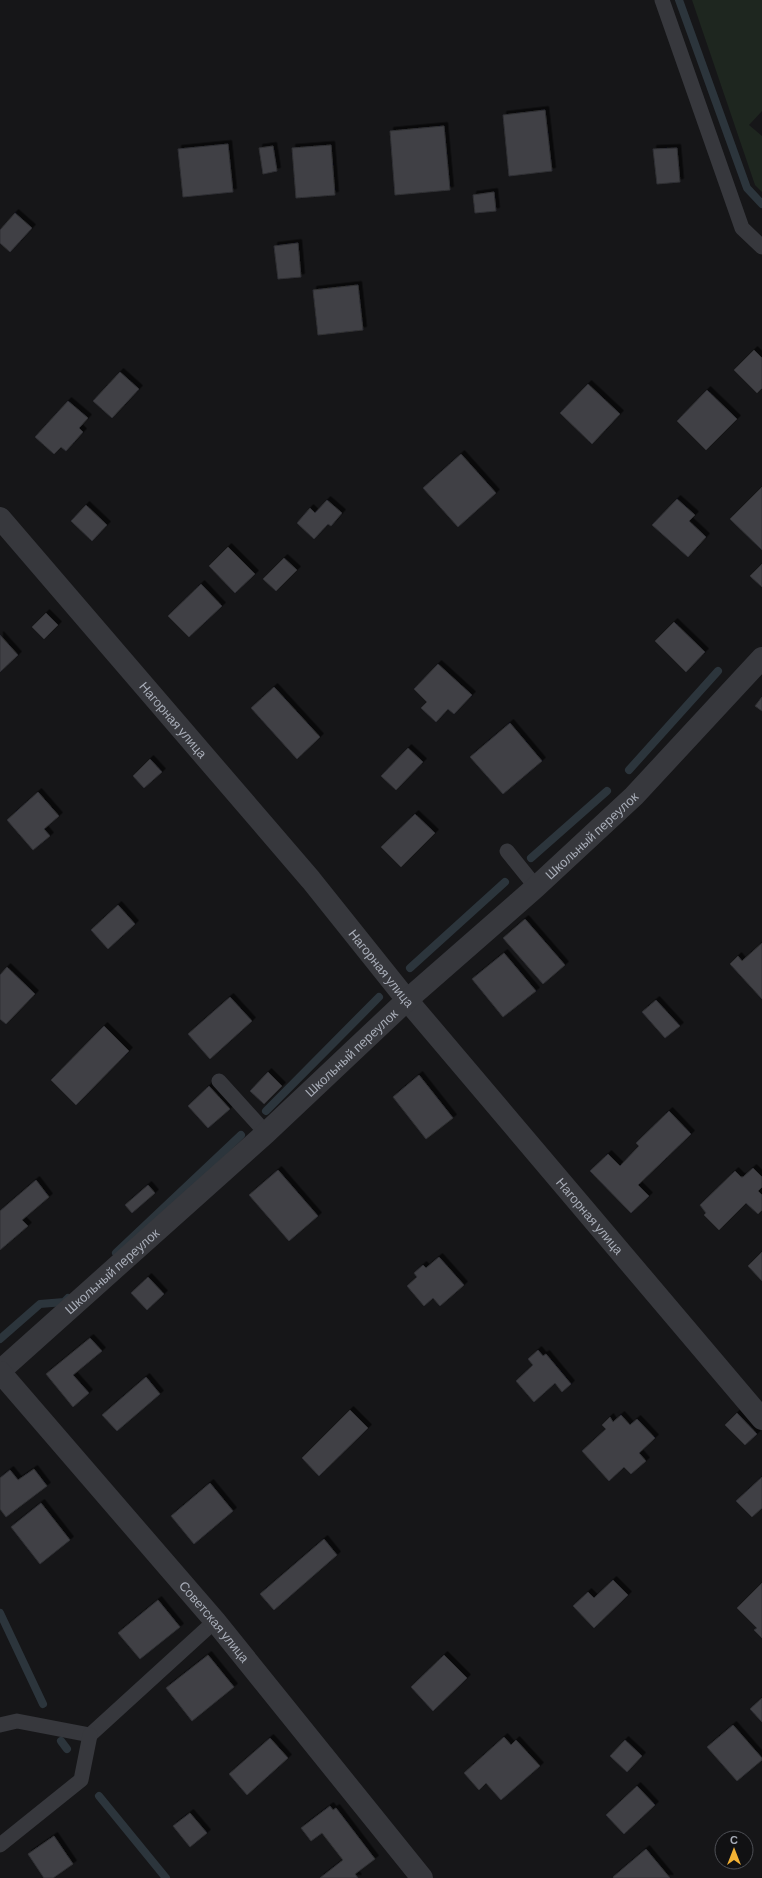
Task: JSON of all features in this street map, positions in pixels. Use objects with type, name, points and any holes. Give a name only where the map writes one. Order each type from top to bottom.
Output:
[{"type":"street","name":"Нагорная улица","points":[[0,518],[311,880],[407,1000],[762,1419]]},
{"type":"street","name":"Школьный переулок","points":[[0,1371],[266,1133],[407,1000],[536,887],[634,796],[762,658]]},
{"type":"street","name":"Советская улица","points":[[0,1371],[215,1621],[422,1878]]},
{"type":"lane","points":[[662,0],[742,228],[762,247]]},
{"type":"lane","points":[[507,851],[536,887]]},
{"type":"lane","points":[[219,1081],[266,1133]]},
{"type":"lane","points":[[0,1844],[81,1780],[90,1735],[215,1621]]},
{"type":"lane","points":[[0,1725],[17,1721],[90,1735]]},
{"type":"shaded area","points":[[692,0],[762,0],[762,111],[749,125],[762,136],[762,192],[755,185]]},
{"type":"building","points":[[545,110],[552,171],[509,176],[503,115]]},
{"type":"building","points":[[444,126],[450,190],[395,195],[390,131]]},
{"type":"building","points":[[228,144],[233,192],[183,197],[178,149]]},
{"type":"building","points":[[331,145],[335,195],[296,198],[292,148]]},
{"type":"building","points":[[273,146],[277,171],[263,174],[259,148]]},
{"type":"building","points":[[677,148],[680,182],[657,184],[653,149]]},
{"type":"building","points":[[494,192],[496,211],[475,213],[473,195]]},
{"type":"building","points":[[15,213],[32,228],[10,252],[0,243],[0,230]]},
{"type":"building","points":[[298,243],[301,277],[278,279],[274,246]]},
{"type":"building","points":[[358,285],[363,330],[318,335],[313,290]]},
{"type":"building","points":[[754,350],[762,358],[762,388],[757,393],[734,370]]},
{"type":"building","points":[[120,372],[139,389],[112,418],[93,401]]},
{"type":"building","points":[[588,384],[620,414],[592,444],[560,413]]},
{"type":"building","points":[[707,390],[737,419],[706,450],[677,421]]},
{"type":"building","points":[[68,401],[88,418],[79,428],[83,432],[66,451],[61,447],[54,454],[35,437]]},
{"type":"building","points":[[461,454],[496,493],[458,527],[423,488]]},
{"type":"building","points":[[762,487],[762,550],[730,519]]},
{"type":"building","points":[[677,499],[695,515],[689,521],[706,537],[688,557],[652,525]]},
{"type":"building","points":[[327,500],[342,513],[331,526],[328,524],[314,539],[297,523],[310,508],[315,513]]},
{"type":"building","points":[[86,505],[107,525],[92,541],[71,521]]},
{"type":"building","points":[[228,547],[255,574],[235,593],[209,566]]},
{"type":"building","points":[[284,558],[297,570],[276,591],[263,579]]},
{"type":"building","points":[[762,564],[762,587],[750,576]]},
{"type":"building","points":[[201,584],[222,606],[189,637],[168,616]]},
{"type":"building","points":[[46,613],[58,625],[44,639],[32,627]]},
{"type":"building","points":[[674,622],[705,652],[686,672],[655,641]]},
{"type":"building","points":[[0,635],[18,655],[0,672]]},
{"type":"building","points":[[438,664],[472,695],[454,714],[448,709],[436,722],[421,708],[427,702],[414,689]]},
{"type":"building","points":[[274,687],[320,737],[297,759],[251,708]]},
{"type":"building","points":[[762,697],[762,711],[755,706]]},
{"type":"building","points":[[510,723],[542,761],[503,794],[470,757]]},
{"type":"building","points":[[408,748],[423,762],[396,790],[381,776]]},
{"type":"building","points":[[150,759],[162,772],[144,788],[133,776]]},
{"type":"building","points":[[38,792],[59,816],[44,829],[50,836],[33,850],[7,820]]},
{"type":"building","points":[[415,814],[435,833],[401,867],[381,847]]},
{"type":"building","points":[[118,905],[135,924],[108,949],[91,930]]},
{"type":"building","points":[[525,919],[565,965],[543,984],[503,938]]},
{"type":"building","points":[[762,943],[762,999],[730,964],[738,956],[742,961]]},
{"type":"building","points":[[504,953],[536,991],[503,1017],[472,979]]},
{"type":"building","points":[[7,967],[35,994],[6,1024],[0,1019],[0,975]]},
{"type":"building","points":[[230,997],[252,1021],[210,1059],[188,1034]]},
{"type":"building","points":[[656,1000],[680,1026],[665,1038],[642,1012]]},
{"type":"building","points":[[104,1026],[129,1051],[76,1105],[51,1080]]},
{"type":"building","points":[[268,1072],[282,1086],[264,1104],[250,1091]]},
{"type":"building","points":[[419,1075],[453,1118],[426,1139],[393,1097]]},
{"type":"building","points":[[209,1086],[230,1109],[208,1128],[188,1106]]},
{"type":"building","points":[[669,1111],[691,1134],[638,1185],[649,1196],[631,1213],[590,1171],[608,1154],[620,1166],[639,1146],[636,1143]]},
{"type":"building","points":[[753,1168],[762,1177],[762,1187],[758,1191],[762,1195],[762,1210],[758,1214],[746,1203],[719,1230],[704,1215],[706,1213],[700,1205],[735,1171],[743,1177]]},
{"type":"building","points":[[278,1170],[318,1216],[289,1241],[249,1195]]},
{"type":"building","points":[[36,1180],[49,1197],[22,1220],[28,1226],[0,1250],[0,1211]]},
{"type":"building","points":[[148,1185],[155,1193],[132,1213],[125,1205]]},
{"type":"building","points":[[762,1252],[762,1281],[748,1266]]},
{"type":"building","points":[[439,1257],[464,1285],[440,1306],[433,1298],[424,1306],[407,1286],[417,1277],[414,1273],[423,1265],[426,1268]]},
{"type":"building","points":[[148,1277],[164,1294],[147,1310],[131,1293]]},
{"type":"building","points":[[90,1338],[102,1351],[73,1375],[89,1393],[73,1407],[46,1374]]},
{"type":"building","points":[[538,1350],[543,1356],[546,1354],[571,1384],[562,1392],[555,1383],[534,1402],[516,1381],[533,1365],[528,1359]]},
{"type":"building","points":[[146,1377],[160,1394],[117,1431],[102,1415]]},
{"type":"building","points":[[350,1410],[368,1428],[319,1476],[302,1458]]},
{"type":"building","points":[[737,1413],[757,1434],[745,1445],[725,1425]]},
{"type":"building","points":[[621,1415],[630,1425],[637,1419],[655,1438],[639,1453],[646,1461],[631,1474],[624,1467],[609,1481],[582,1451],[606,1429],[602,1425],[610,1417],[613,1422]]},
{"type":"building","points":[[34,1469],[47,1486],[6,1517],[0,1509],[0,1478],[10,1470],[18,1480]]},
{"type":"building","points":[[762,1477],[762,1508],[752,1517],[736,1501]]},
{"type":"building","points":[[210,1483],[233,1511],[194,1544],[171,1516]]},
{"type":"building","points":[[41,1503],[70,1540],[40,1564],[11,1527]]},
{"type":"building","points":[[324,1539],[337,1555],[274,1610],[260,1594]]},
{"type":"building","points":[[613,1580],[628,1595],[594,1628],[573,1606],[588,1592],[594,1598]]},
{"type":"building","points":[[762,1583],[762,1638],[754,1630],[757,1628],[737,1608]]},
{"type":"building","points":[[158,1600],[180,1627],[140,1659],[118,1633]]},
{"type":"building","points":[[208,1655],[234,1687],[192,1721],[166,1688]]},
{"type":"building","points":[[444,1655],[467,1678],[433,1711],[411,1687]]},
{"type":"building","points":[[762,1698],[762,1722],[750,1709]]},
{"type":"building","points":[[733,1725],[762,1758],[762,1760],[737,1781],[707,1747]]},
{"type":"building","points":[[504,1737],[511,1745],[516,1740],[540,1766],[501,1800],[486,1783],[479,1790],[464,1773]]},
{"type":"building","points":[[270,1738],[288,1758],[247,1795],[229,1774]]},
{"type":"building","points":[[625,1740],[642,1756],[627,1772],[610,1756]]},
{"type":"building","points":[[637,1786],[655,1805],[624,1834],[606,1815]]},
{"type":"building","points":[[330,1806],[333,1810],[336,1808],[375,1859],[355,1874],[358,1878],[320,1878],[343,1860],[322,1833],[311,1841],[301,1828]]},
{"type":"building","points":[[190,1813],[207,1833],[190,1847],[173,1826]]},
{"type":"building","points":[[54,1836],[73,1864],[53,1878],[44,1878],[28,1854]]},
{"type":"building","points":[[646,1849],[670,1878],[613,1877]]},
{"type":"waterway","points":[[679,0],[747,188],[762,204]]},
{"type":"waterway","points":[[629,770],[718,671]]},
{"type":"waterway","points":[[531,858],[607,791]]},
{"type":"waterway","points":[[410,968],[505,882]]},
{"type":"waterway","points":[[266,1111],[379,997]]},
{"type":"waterway","points":[[116,1253],[241,1135]]},
{"type":"waterway","points":[[0,1339],[40,1304],[64,1302],[68,1298]]},
{"type":"waterway","points":[[0,1613],[43,1704]]},
{"type":"waterway","points":[[61,1741],[67,1749]]},
{"type":"waterway","points":[[99,1796],[166,1878]]}]
